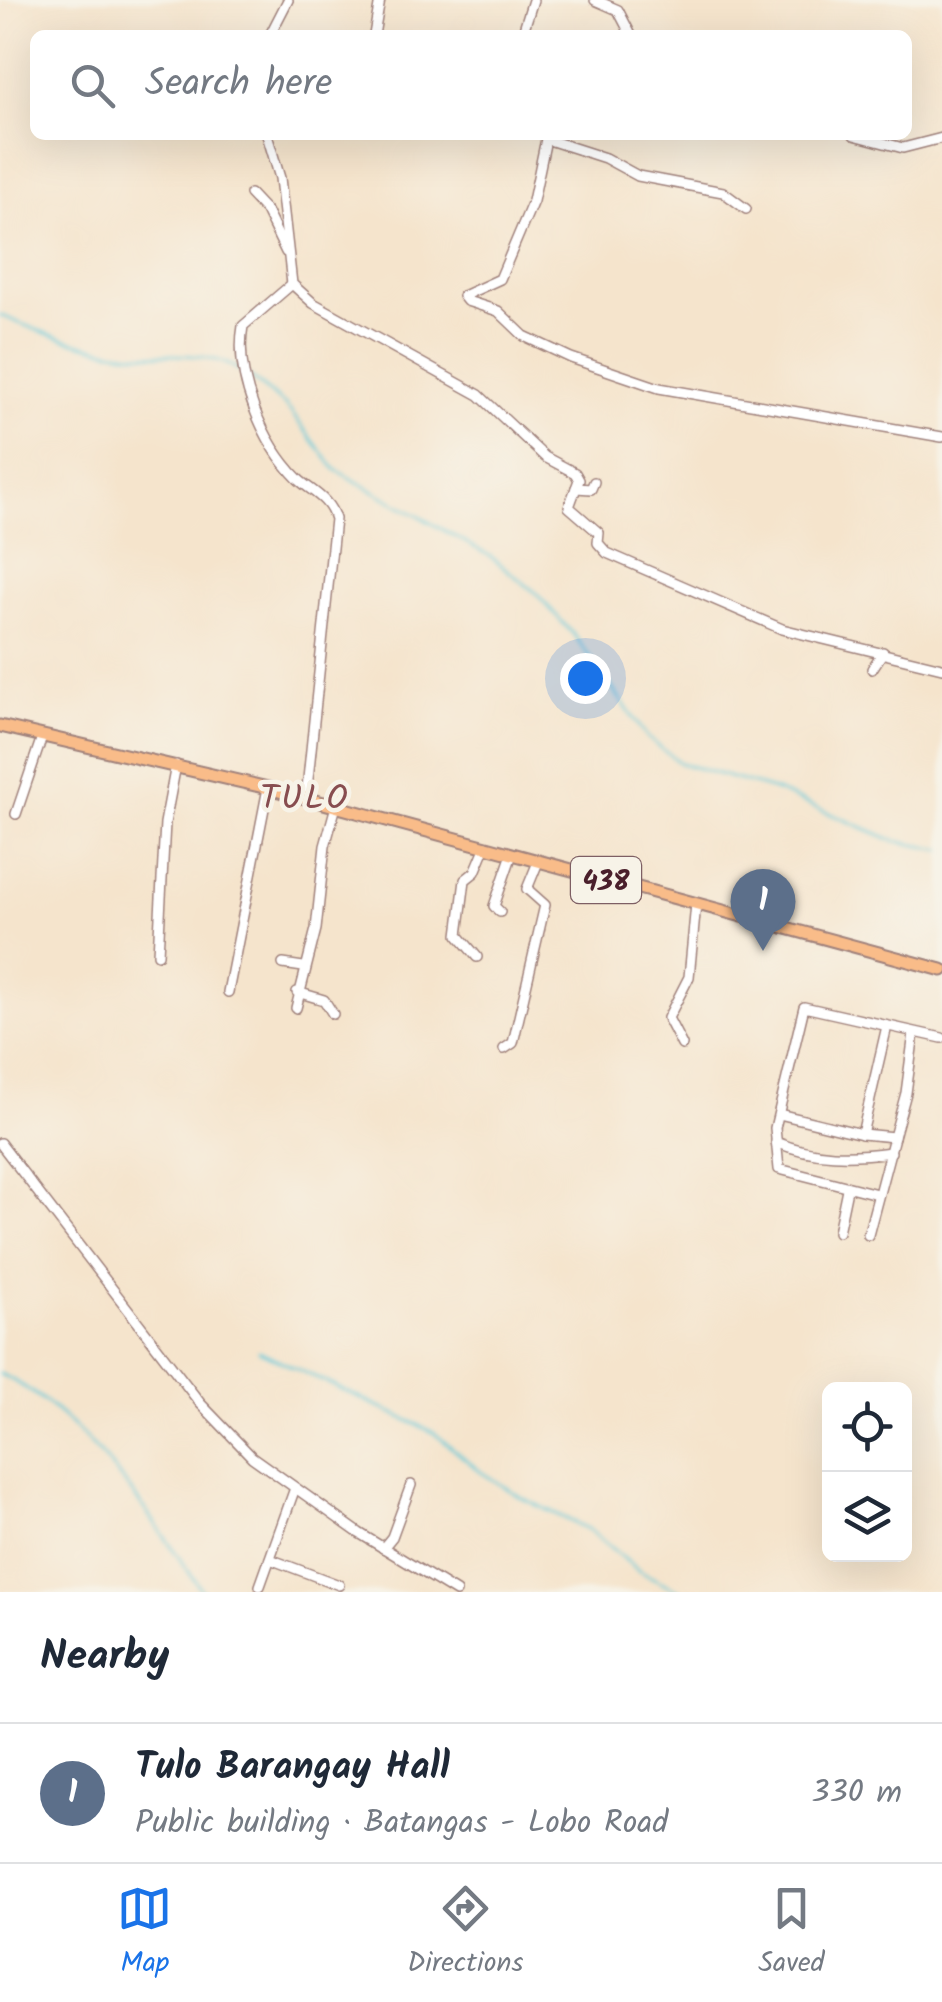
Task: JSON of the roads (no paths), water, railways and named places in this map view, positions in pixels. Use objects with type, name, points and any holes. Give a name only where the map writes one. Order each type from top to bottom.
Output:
[{"type":"main road","name":"438","points":[[0,726],[268,788],[942,970]]},
{"type":"street","points":[[273,30],[288,0]]},
{"type":"street","points":[[375,30],[380,0]]},
{"type":"street","points":[[524,30],[533,0]]},
{"type":"street","points":[[595,0],[618,10],[628,30]]},
{"type":"street","points":[[876,140],[903,148],[942,138]]},
{"type":"street","points":[[269,140],[280,178],[292,284],[313,303],[406,350],[479,395],[545,458],[575,473],[576,488],[569,507],[599,533],[598,543],[607,552],[782,629],[942,668]]},
{"type":"street","points":[[544,140],[533,200],[500,280],[466,292],[466,302],[498,311],[524,336],[586,365],[659,388],[942,437]]},
{"type":"street","points":[[554,140],[605,158],[638,176],[723,192],[746,209]]},
{"type":"street","points":[[250,194],[266,211],[288,254]]},
{"type":"street","points":[[292,284],[244,326],[240,355],[262,429],[298,478],[331,508],[335,519],[306,798]]},
{"type":"street","points":[[576,488],[591,490],[594,482]]},
{"type":"street","points":[[872,669],[883,652]]},
{"type":"street","points":[[16,814],[42,737]]},
{"type":"street","points":[[158,954],[165,824],[176,765]]},
{"type":"street","points":[[228,992],[268,788]]},
{"type":"street","points":[[296,1008],[303,967],[316,928],[325,846],[336,806]]},
{"type":"street","points":[[476,957],[458,935],[465,880],[475,872],[486,846]]},
{"type":"street","points":[[500,912],[494,906],[512,854]]},
{"type":"street","points":[[504,1050],[513,1044],[545,905],[527,889],[538,862]]},
{"type":"street","points":[[682,1045],[668,1018],[689,977],[696,904]]},
{"type":"street","points":[[283,964],[303,967]]},
{"type":"street","points":[[297,992],[324,1000],[333,1014]]},
{"type":"street","points":[[877,1194],[782,1172],[776,1142],[779,1114],[806,1005],[942,1038]]},
{"type":"street","points":[[862,1134],[887,1026]]},
{"type":"street","points":[[868,1235],[906,1094],[914,1033]]},
{"type":"street","points":[[779,1114],[862,1134],[894,1137]]},
{"type":"street","points":[[776,1142],[803,1152],[852,1158],[891,1152]]},
{"type":"street","points":[[0,1144],[200,1402],[252,1457],[383,1548],[456,1592]]},
{"type":"street","points":[[838,1232],[848,1189]]},
{"type":"street","points":[[383,1548],[392,1537],[411,1485]]},
{"type":"street","points":[[260,1586],[295,1488]]},
{"type":"street","points":[[270,1559],[339,1585]]},
{"type":"waterway","points":[[0,315],[94,347],[126,353],[198,356],[239,370]]},
{"type":"waterway","points":[[250,377],[286,406],[336,470],[490,556],[535,592],[574,635],[648,738],[680,763],[774,790],[895,841],[942,850]]},
{"type":"waterway","points":[[259,1351],[433,1432],[481,1472],[524,1499],[588,1529],[639,1571],[682,1592]]},
{"type":"waterway","points":[[0,1374],[31,1391],[87,1440],[138,1501],[203,1592]]},
{"type":"place","name":"Tulo Barangay Hall","points":[[763,951]]},
{"type":"district","name":"TULO","points":[[305,797]]}]
